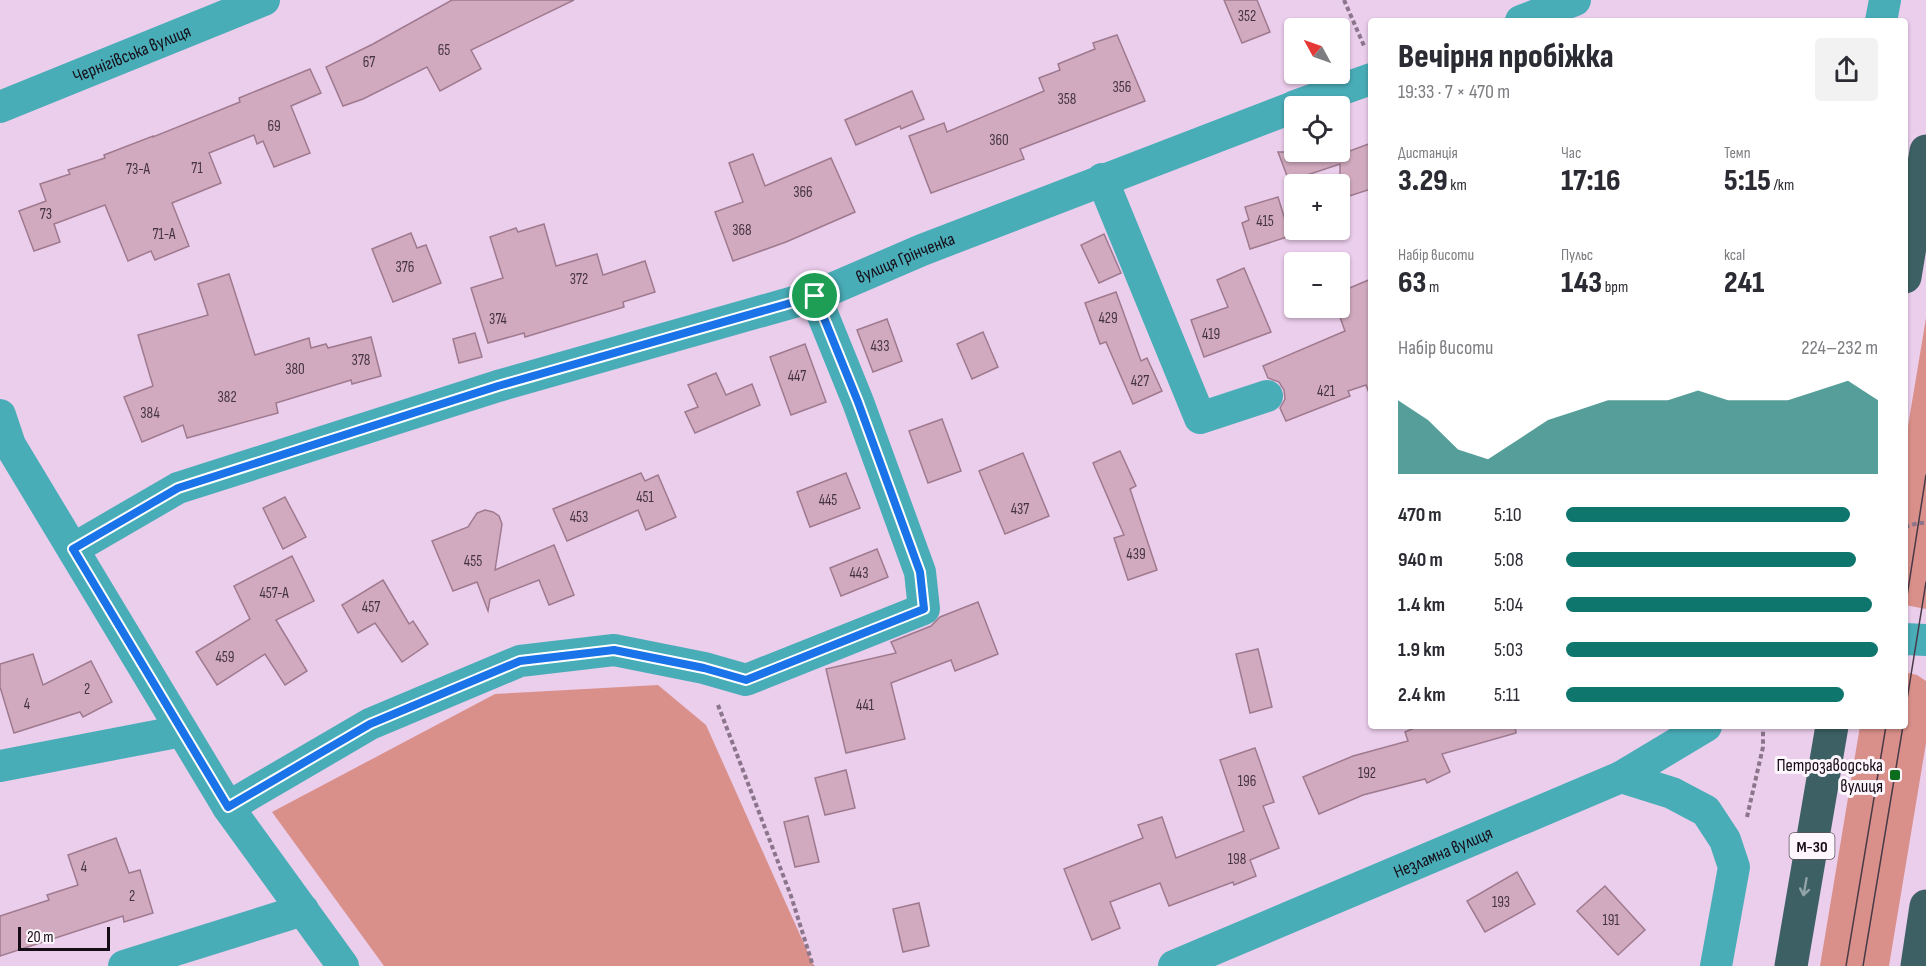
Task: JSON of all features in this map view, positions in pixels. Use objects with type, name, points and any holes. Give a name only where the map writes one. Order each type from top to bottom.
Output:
[{"type":"highway","points":[[1908,259],[1926,150]]},
{"type":"highway","name":"М-30","points":[[1791,966],[1831,729]]},
{"type":"highway","points":[[1917,966],[1926,906]]},
{"type":"street","name":"Чернігівська вулиця","points":[[0,107],[264,0]]},
{"type":"street","points":[[1882,18],[1885,0]]},
{"type":"street","points":[[1532,18],[1570,8]]},
{"type":"street","name":"вулиця Грінченка","points":[[1314,96],[1368,67]]},
{"type":"street","name":"вулиця Грінченка","points":[[73,549],[178,488],[498,386],[815,296],[922,249],[1284,110]]},
{"type":"street","points":[[1102,179],[1200,418],[1267,396]]},
{"type":"street","points":[[228,807],[370,724],[520,661],[614,650],[704,668],[746,680],[924,609],[920,572],[858,402],[815,296]]},
{"type":"street","points":[[0,415],[10,445],[228,807],[343,966]]},
{"type":"street","points":[[1908,639],[1926,640]]},
{"type":"street","name":"Незламна вулиця","points":[[1174,966],[1622,777],[1701,729]]},
{"type":"street","points":[[0,766],[182,731]]},
{"type":"street","points":[[1622,777],[1672,793],[1706,810],[1725,840],[1734,867],[1716,966]]},
{"type":"street","points":[[124,966],[303,910]]},
{"type":"path","points":[[1344,0],[1368,63]]},
{"type":"path","points":[[1908,526],[1926,523]]},
{"type":"path","points":[[704,668],[791,896],[813,966]]},
{"type":"path","points":[[1734,867],[1763,747],[1763,729]]},
{"type":"shaded area","points":[[1926,318],[1926,609],[1908,606],[1908,426]]},
{"type":"shaded area","points":[[1908,673],[1917,675],[1926,681],[1926,743],[1889,966],[1820,966],[1860,729],[1908,729]]},
{"type":"shaded area","points":[[658,685],[706,725],[814,966],[384,966],[272,812],[495,694]]},
{"type":"building","points":[[452,0],[574,0],[471,50],[481,69],[440,91],[427,67],[363,99],[343,106],[326,67]]},
{"type":"building","points":[[1224,0],[1257,0],[1270,32],[1242,43]]},
{"type":"building","points":[[1117,35],[1145,101],[1020,149],[1024,159],[931,193],[909,136],[944,123],[947,132],[1044,91],[1039,78],[1060,70],[1058,64],[1095,49],[1093,43]]},
{"type":"building","points":[[310,69],[321,93],[291,106],[310,153],[274,167],[263,141],[257,144],[254,135],[209,153],[221,183],[172,203],[189,246],[155,260],[151,251],[128,261],[105,205],[54,224],[60,242],[34,251],[19,211],[46,201],[40,184],[70,174],[68,170],[105,158],[104,155],[240,102],[239,98]]},
{"type":"building","points":[[912,91],[924,119],[901,129],[900,126],[856,145],[845,120]]},
{"type":"building","points":[[1368,144],[1368,190],[1350,196],[1350,174],[1340,174],[1340,164],[1310,174],[1286,174],[1278,152],[1284,152],[1284,162],[1350,162],[1350,151]]},
{"type":"building","points":[[753,154],[765,186],[831,158],[855,212],[786,242],[733,261],[715,212],[743,202],[729,163]]},
{"type":"building","points":[[1278,197],[1284,216],[1284,238],[1250,249],[1242,223],[1249,220],[1245,207]]},
{"type":"building","points":[[544,224],[556,266],[597,254],[603,275],[645,261],[655,292],[623,302],[624,307],[525,337],[524,333],[488,343],[471,288],[503,278],[490,237],[516,228],[518,232]]},
{"type":"building","points":[[411,233],[417,248],[426,245],[441,283],[393,302],[372,249]]},
{"type":"building","points":[[1104,234],[1121,273],[1099,283],[1081,245]]},
{"type":"building","points":[[1244,268],[1271,332],[1204,357],[1191,320],[1228,307],[1217,280]]},
{"type":"building","points":[[229,274],[255,355],[309,338],[311,348],[326,344],[328,348],[371,337],[381,376],[352,384],[351,380],[276,403],[278,413],[187,438],[183,425],[142,442],[124,397],[153,386],[138,335],[208,315],[198,284]]},
{"type":"building","points":[[1368,280],[1368,390],[1366,385],[1348,391],[1350,396],[1286,421],[1280,408],[1285,399],[1284,390],[1279,382],[1268,378],[1263,366],[1345,331],[1340,318],[1350,318],[1350,288]]},
{"type":"building","points":[[1116,292],[1141,361],[1147,358],[1162,391],[1133,404],[1106,342],[1100,344],[1085,303]]},
{"type":"building","points":[[887,319],[902,361],[873,372],[857,330]]},
{"type":"building","points":[[983,332],[998,367],[972,379],[957,344]]},
{"type":"building","points":[[475,333],[482,357],[459,363],[453,339]]},
{"type":"building","points":[[805,344],[826,402],[791,415],[770,357]]},
{"type":"building","points":[[716,373],[726,395],[752,384],[760,405],[695,433],[685,412],[698,407],[688,385]]},
{"type":"building","points":[[942,419],[961,471],[928,483],[909,431]]},
{"type":"building","points":[[1120,451],[1136,486],[1130,489],[1157,570],[1128,580],[1114,538],[1124,535],[1093,463]]},
{"type":"building","points":[[1023,453],[1049,516],[1005,534],[979,471]]},
{"type":"building","points":[[641,473],[645,481],[658,475],[676,517],[646,530],[638,510],[567,541],[553,509]]},
{"type":"building","points":[[846,473],[860,508],[810,527],[797,492]]},
{"type":"building","points":[[285,497],[306,537],[283,549],[263,508]]},
{"type":"building","points":[[485,510],[499,516],[502,524],[495,570],[554,545],[574,595],[549,605],[539,580],[490,599],[488,611],[477,582],[453,591],[432,541],[468,527],[477,513]]},
{"type":"building","points":[[877,549],[888,577],[841,596],[830,568]]},
{"type":"building","points":[[292,556],[314,601],[276,620],[307,671],[285,685],[265,654],[217,685],[196,652],[250,619],[234,586]]},
{"type":"building","points":[[383,580],[409,624],[413,621],[428,644],[402,662],[375,623],[358,633],[342,605]]},
{"type":"building","points":[[978,602],[998,654],[955,671],[951,660],[891,683],[905,739],[846,753],[826,669],[896,653],[891,642],[931,626],[940,617]]},
{"type":"building","points":[[1258,649],[1272,707],[1250,713],[1236,654]]},
{"type":"building","points":[[33,654],[43,685],[91,661],[112,702],[83,717],[80,712],[14,733],[0,687],[0,664]]},
{"type":"building","points":[[1412,729],[1515,729],[1516,733],[1442,754],[1450,772],[1427,783],[1425,779],[1363,795],[1319,814],[1303,777],[1353,756],[1408,741],[1405,732]]},
{"type":"building","points":[[1255,748],[1274,802],[1263,806],[1279,848],[1250,860],[1256,876],[1234,885],[1233,882],[1169,906],[1160,883],[1110,902],[1120,928],[1092,940],[1064,869],[1143,838],[1138,825],[1162,817],[1176,858],[1244,831],[1220,760]]},
{"type":"building","points":[[846,770],[855,808],[825,815],[815,778]]},
{"type":"building","points":[[808,816],[819,862],[795,867],[784,822]]},
{"type":"building","points":[[116,838],[129,873],[140,870],[153,913],[124,922],[123,916],[0,956],[0,916],[49,900],[47,895],[78,885],[68,855]]},
{"type":"building","points":[[1517,872],[1535,904],[1485,932],[1467,901]]},
{"type":"building","points":[[1605,886],[1645,930],[1618,955],[1577,911]]},
{"type":"building","points":[[919,903],[929,946],[903,952],[893,909]]},
{"type":"tram line","points":[[1908,590],[1926,475]]},
{"type":"tram line","points":[[1908,693],[1926,582]]},
{"type":"tram line","points":[[1846,966],[1886,729]]},
{"type":"tram line","points":[[1863,966],[1902,729]]},
{"type":"place","name":"Петрозаводська вулиця","points":[[1895,775]]},
{"type":"route","points":[[815,296],[858,402],[920,572],[924,609],[746,680],[704,668],[614,650],[520,661],[370,724],[228,807],[73,549],[178,488],[498,386],[815,296]]}]
